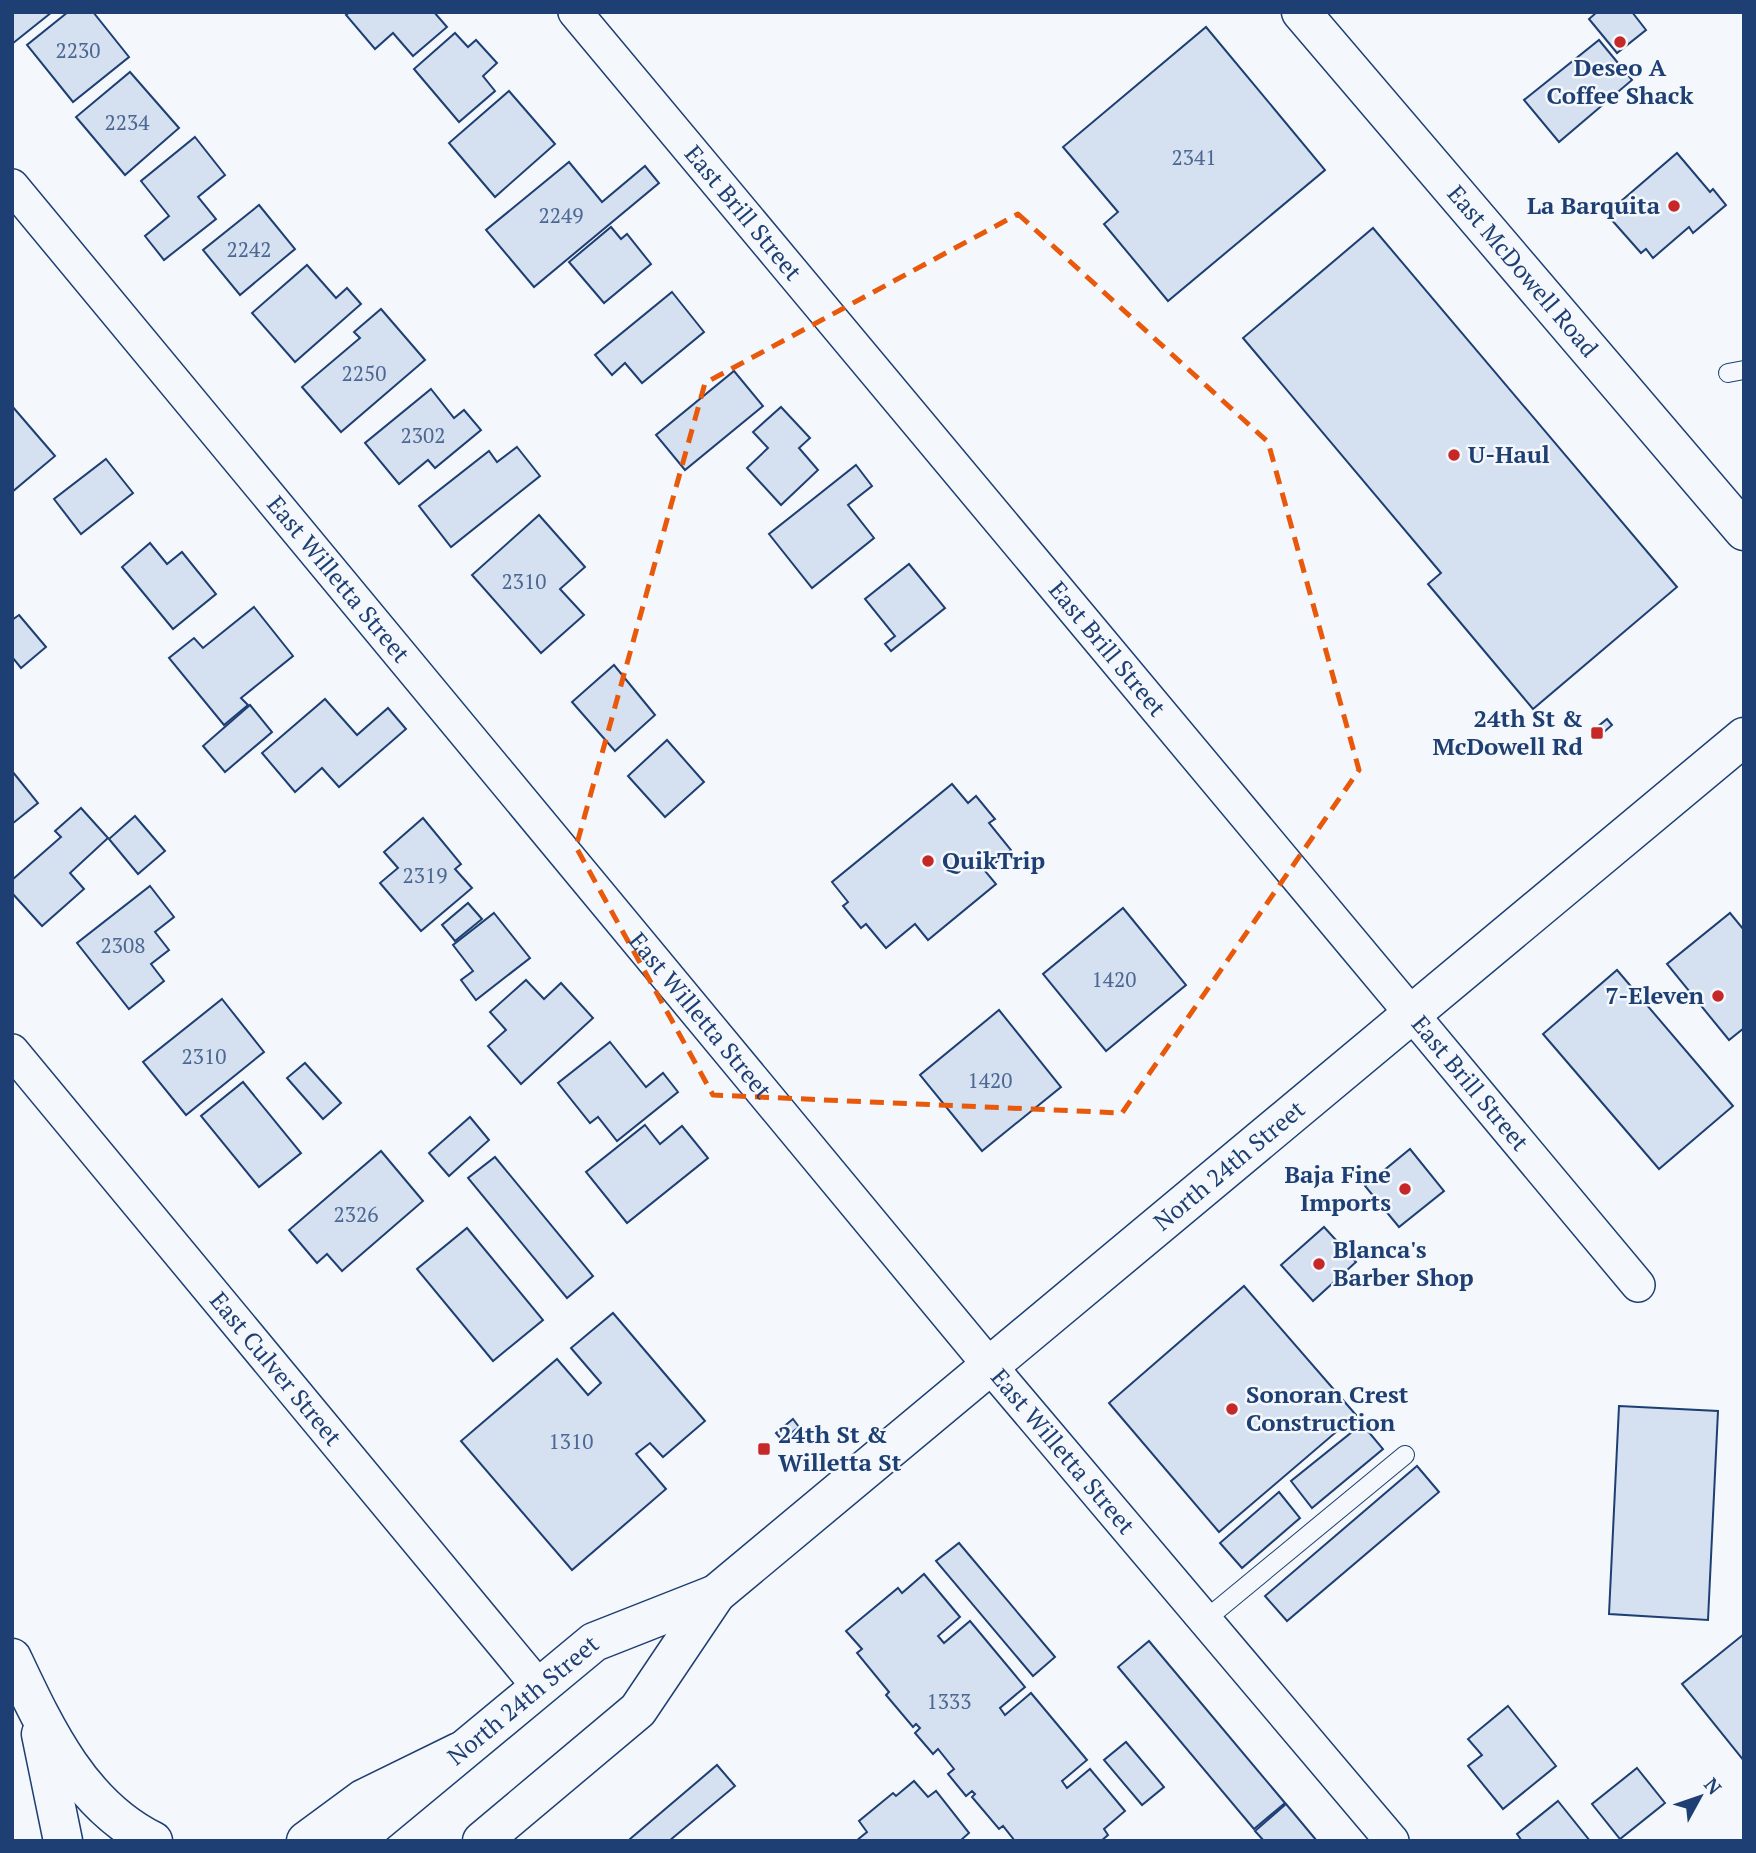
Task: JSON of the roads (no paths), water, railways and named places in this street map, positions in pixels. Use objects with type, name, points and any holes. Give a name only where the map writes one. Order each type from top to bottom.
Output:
[{"type":"main road","name":"East McDowell Road","points":[[1301,12],[1744,530]]},
{"type":"main road","name":"North 24th Street","points":[[482,1841],[638,1710],[716,1594],[1744,737]]},
{"type":"main road","name":"North 24th Street","points":[[354,1841],[458,1752],[594,1642],[716,1594]]},
{"type":"main road","points":[[12,1658],[37,1711],[68,1763],[103,1807],[132,1830],[153,1841]]},
{"type":"main road","points":[[37,1711],[63,1841]]},
{"type":"main road","points":[[306,1841],[363,1799],[458,1752]]},
{"type":"street","name":"East Brill Street","points":[[575,12],[1638,1285]]},
{"type":"street","name":"East Willetta Street","points":[[12,186],[989,1366],[1392,1841]]},
{"type":"street","name":"East Culver Street","points":[[12,1051],[539,1687]]},
{"type":"lane","points":[[1205,1620],[1405,1455]]},
{"type":"place","name":"Deseo A Coffee Shack","points":[[1620,42]]},
{"type":"place","name":"La Barquita","points":[[1674,206]]},
{"type":"place","name":"U-Haul","points":[[1454,455]]},
{"type":"place","name":"24th St & McDowell Rd","points":[[1597,733]]},
{"type":"place","name":"QuikTrip","points":[[928,861]]},
{"type":"place","name":"7-Eleven","points":[[1718,996]]},
{"type":"place","name":"Baja Fine Imports","points":[[1405,1189]]},
{"type":"place","name":"Blanca's Barber Shop","points":[[1319,1264]]},
{"type":"place","name":"Sonoran Crest Construction","points":[[1232,1409]]},
{"type":"place","name":"24th St & Willetta St","points":[[764,1449]]}]
